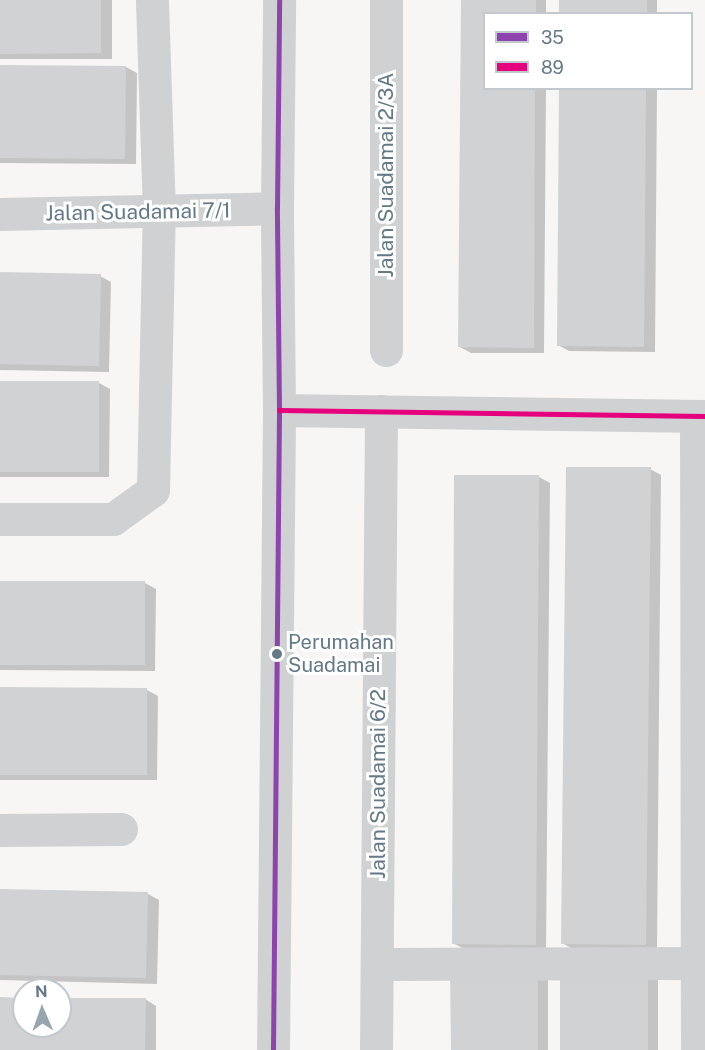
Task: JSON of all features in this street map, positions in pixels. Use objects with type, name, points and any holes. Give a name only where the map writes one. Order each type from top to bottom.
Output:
[{"type":"street","points":[[0,519],[113,519],[153,489],[159,213],[152,0]]},
{"type":"street","points":[[273,1050],[279,410],[277,208],[279,0]]},
{"type":"street","name":"Jalan Suadamai 2/3A","points":[[386,0],[386,350]]},
{"type":"street","name":"Jalan Suadamai 7/1","points":[[0,214],[159,213],[277,208]]},
{"type":"street","points":[[279,410],[700,416],[702,928],[698,963],[697,1050]]},
{"type":"street","name":"Jalan Suadamai 6/2","points":[[376,1050],[381,411]]},
{"type":"street","points":[[0,830],[121,829]]},
{"type":"street","points":[[377,964],[698,963]]},
{"type":"building","points":[[0,0],[101,0],[101,53],[0,54]]},
{"type":"building","points":[[461,0],[536,0],[536,12],[483,12],[483,90],[535,90],[534,348],[458,347]]},
{"type":"building","points":[[559,0],[647,0],[647,12],[559,12]]},
{"type":"building","points":[[0,65],[126,66],[125,159],[0,158]]},
{"type":"building","points":[[559,90],[646,90],[644,347],[557,346]]},
{"type":"building","points":[[0,272],[101,274],[99,366],[0,364]]},
{"type":"building","points":[[0,381],[99,381],[99,472],[0,472]]},
{"type":"building","points":[[566,467],[651,467],[646,945],[561,944]]},
{"type":"building","points":[[454,475],[539,475],[536,945],[452,944]]},
{"type":"building","points":[[0,581],[145,581],[145,665],[0,665]]},
{"type":"building","points":[[0,687],[147,688],[147,775],[0,775]]},
{"type":"building","points":[[0,889],[148,892],[146,978],[0,975]]},
{"type":"building","points":[[450,971],[538,971],[538,1050],[451,1050]]},
{"type":"building","points":[[648,971],[648,1050],[560,1050],[560,972]]},
{"type":"building","points":[[0,997],[12,998],[12,1038],[72,1038],[72,998],[146,998],[145,1050],[0,1050]]},
{"type":"transit line","name":"35","points":[[273,1050],[279,410],[277,208],[279,0]]},
{"type":"transit line","name":"89","points":[[279,410],[705,416]]},
{"type":"place","name":"Perumahan Suadamai","points":[[277,654]]}]
